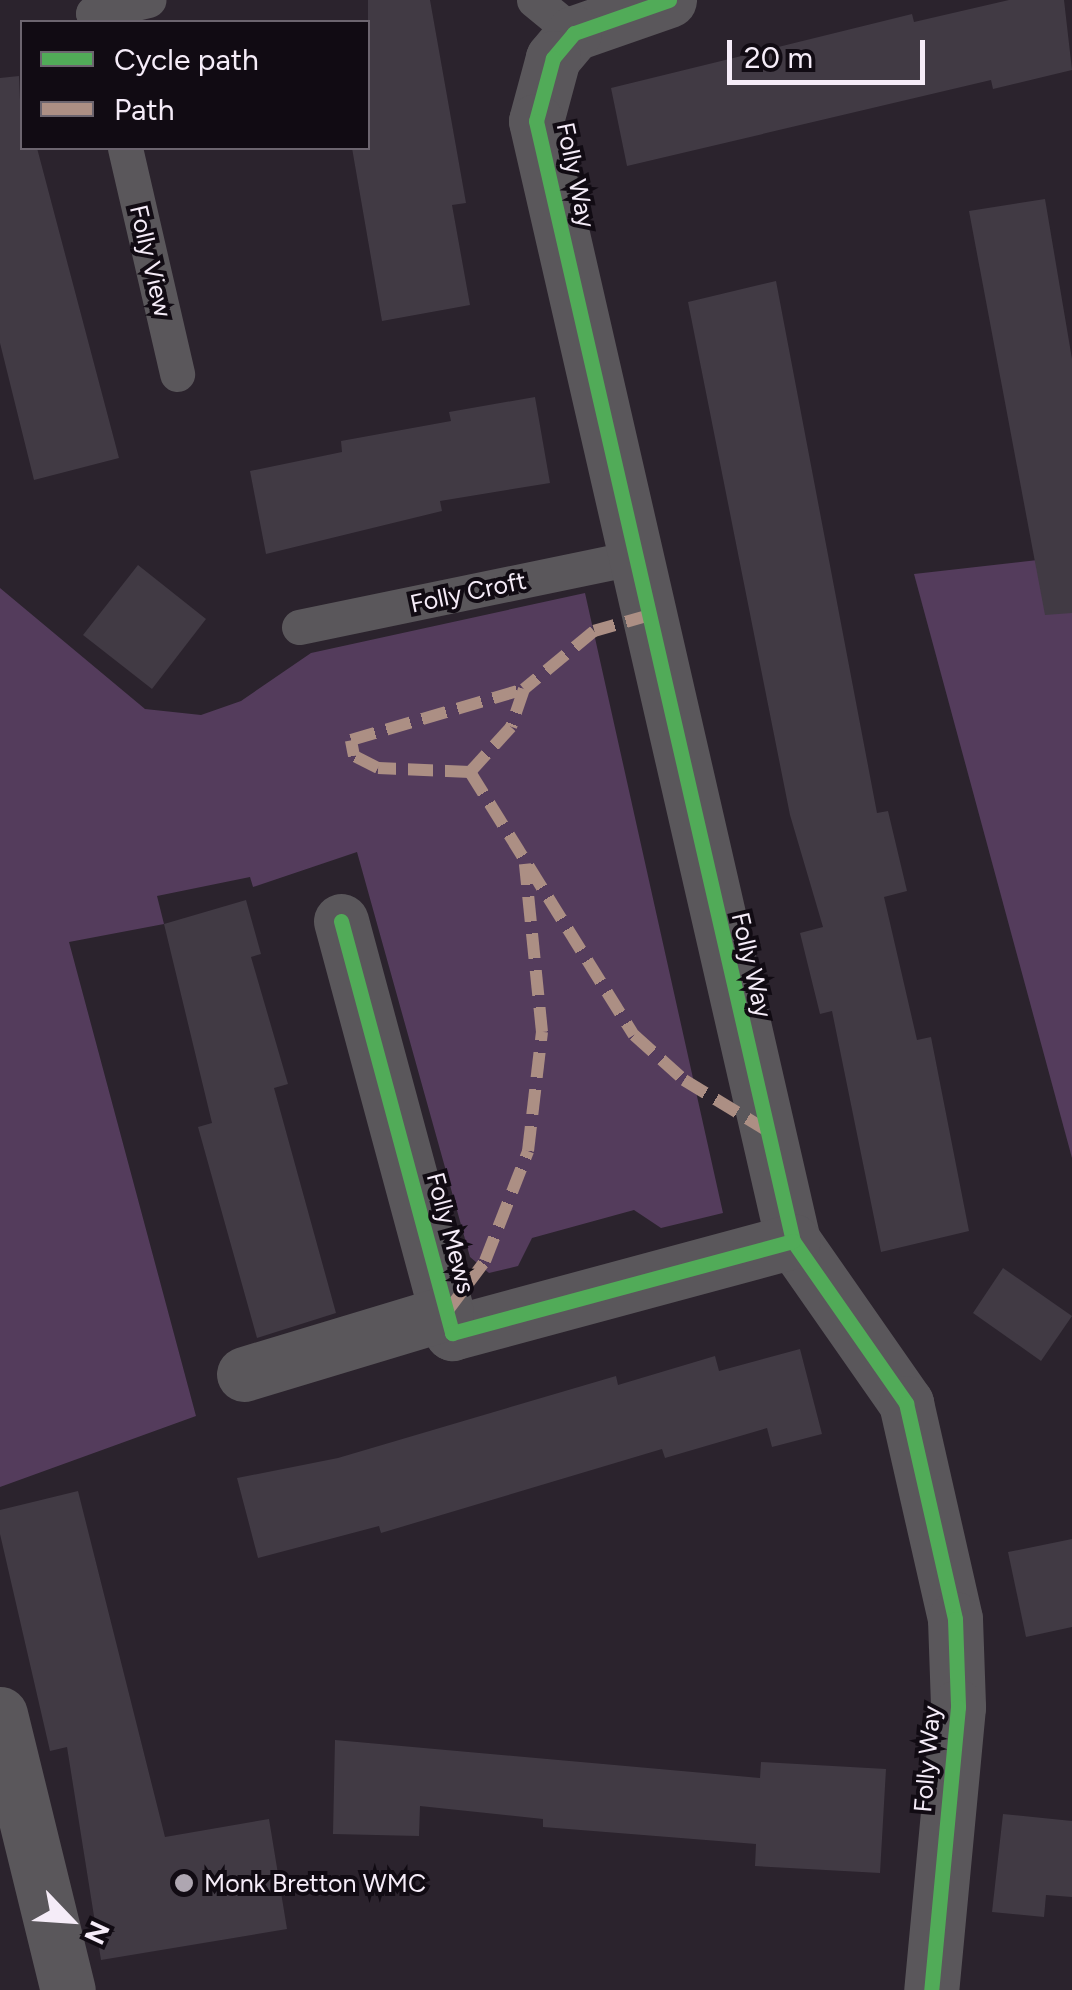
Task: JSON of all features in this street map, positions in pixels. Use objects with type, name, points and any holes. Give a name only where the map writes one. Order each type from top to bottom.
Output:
[{"type":"street","name":"Folly Way","points":[[669,0],[554,17],[553,58],[536,121],[793,1240],[906,1403],[955,1619],[958,1706],[931,1990]]},
{"type":"street","name":"Folly Mews","points":[[341,921],[452,1333],[793,1240]]},
{"type":"street","name":"Folly Mews","points":[[244,1374],[446,1313]]},
{"type":"street","points":[[0,1714],[68,1990]]},
{"type":"lane","points":[[96,20],[94,13],[148,0]]},
{"type":"lane","name":"Folly View","points":[[125,150],[177,374]]},
{"type":"lane","name":"Folly Croft","points":[[299,627],[638,557]]},
{"type":"shaded area","points":[[1072,556],[1072,1158],[914,574]]},
{"type":"shaded area","points":[[0,588],[145,709],[201,715],[241,701],[311,653],[585,593],[723,1213],[661,1228],[634,1210],[532,1238],[518,1266],[489,1273],[470,1257],[357,852],[253,887],[250,877],[157,896],[164,924],[69,942],[196,1416],[0,1487]]},
{"type":"building","points":[[368,0],[430,0],[466,203],[452,205],[470,305],[382,321],[352,150],[370,150]]},
{"type":"building","points":[[1009,0],[1064,0],[1072,70],[993,89],[991,80],[627,166],[611,88],[912,14],[914,22]]},
{"type":"building","points":[[19,76],[20,150],[38,150],[119,458],[34,480],[0,343],[0,78]]},
{"type":"building","points":[[1045,199],[1072,359],[1072,613],[1045,615],[969,211]]},
{"type":"building","points":[[776,281],[877,813],[888,811],[907,891],[884,897],[917,1040],[931,1037],[969,1231],[881,1252],[832,1011],[820,1014],[800,933],[823,927],[790,815],[688,302]]},
{"type":"building","points":[[535,397],[550,483],[440,501],[442,511],[266,554],[250,471],[342,452],[341,441],[451,421],[449,412]]},
{"type":"building","points":[[138,565],[206,619],[152,689],[83,635]]},
{"type":"building","points":[[246,900],[261,954],[251,957],[288,1084],[274,1088],[336,1313],[257,1338],[198,1127],[212,1123],[164,924]]},
{"type":"building","points":[[1003,1268],[1072,1316],[1041,1361],[973,1313]]},
{"type":"building","points":[[800,1349],[822,1434],[772,1447],[767,1428],[665,1458],[662,1449],[381,1533],[379,1526],[258,1558],[237,1478],[338,1458],[616,1376],[618,1385],[715,1356],[719,1371]]},
{"type":"building","points":[[78,1491],[165,1837],[269,1819],[287,1929],[101,1960],[67,1747],[50,1751],[0,1534],[0,1510]]},
{"type":"building","points":[[1072,1539],[1072,1627],[1026,1637],[1008,1552]]},
{"type":"building","points":[[335,1740],[760,1778],[761,1762],[886,1769],[880,1873],[755,1866],[756,1844],[543,1827],[543,1819],[420,1806],[419,1836],[333,1834]]},
{"type":"building","points":[[1003,1814],[1072,1821],[1072,1897],[1046,1895],[1044,1917],[992,1912]]},
{"type":"marked path","points":[[650,615],[594,631],[524,689],[511,727],[470,772],[634,1035],[684,1080],[768,1131]]},
{"type":"marked path","points":[[470,772],[378,768],[354,756],[351,740],[524,689]]},
{"type":"marked path","points":[[446,1313],[485,1261],[528,1151],[542,1032],[525,864]]},
{"type":"cycle path","points":[[669,0],[574,33],[553,58],[536,121],[793,1241],[906,1403],[955,1619],[958,1707],[931,1990]]},
{"type":"cycle path","points":[[341,921],[452,1333],[793,1241]]},
{"type":"place","name":"Monk Bretton WMC","points":[[184,1883]]}]
